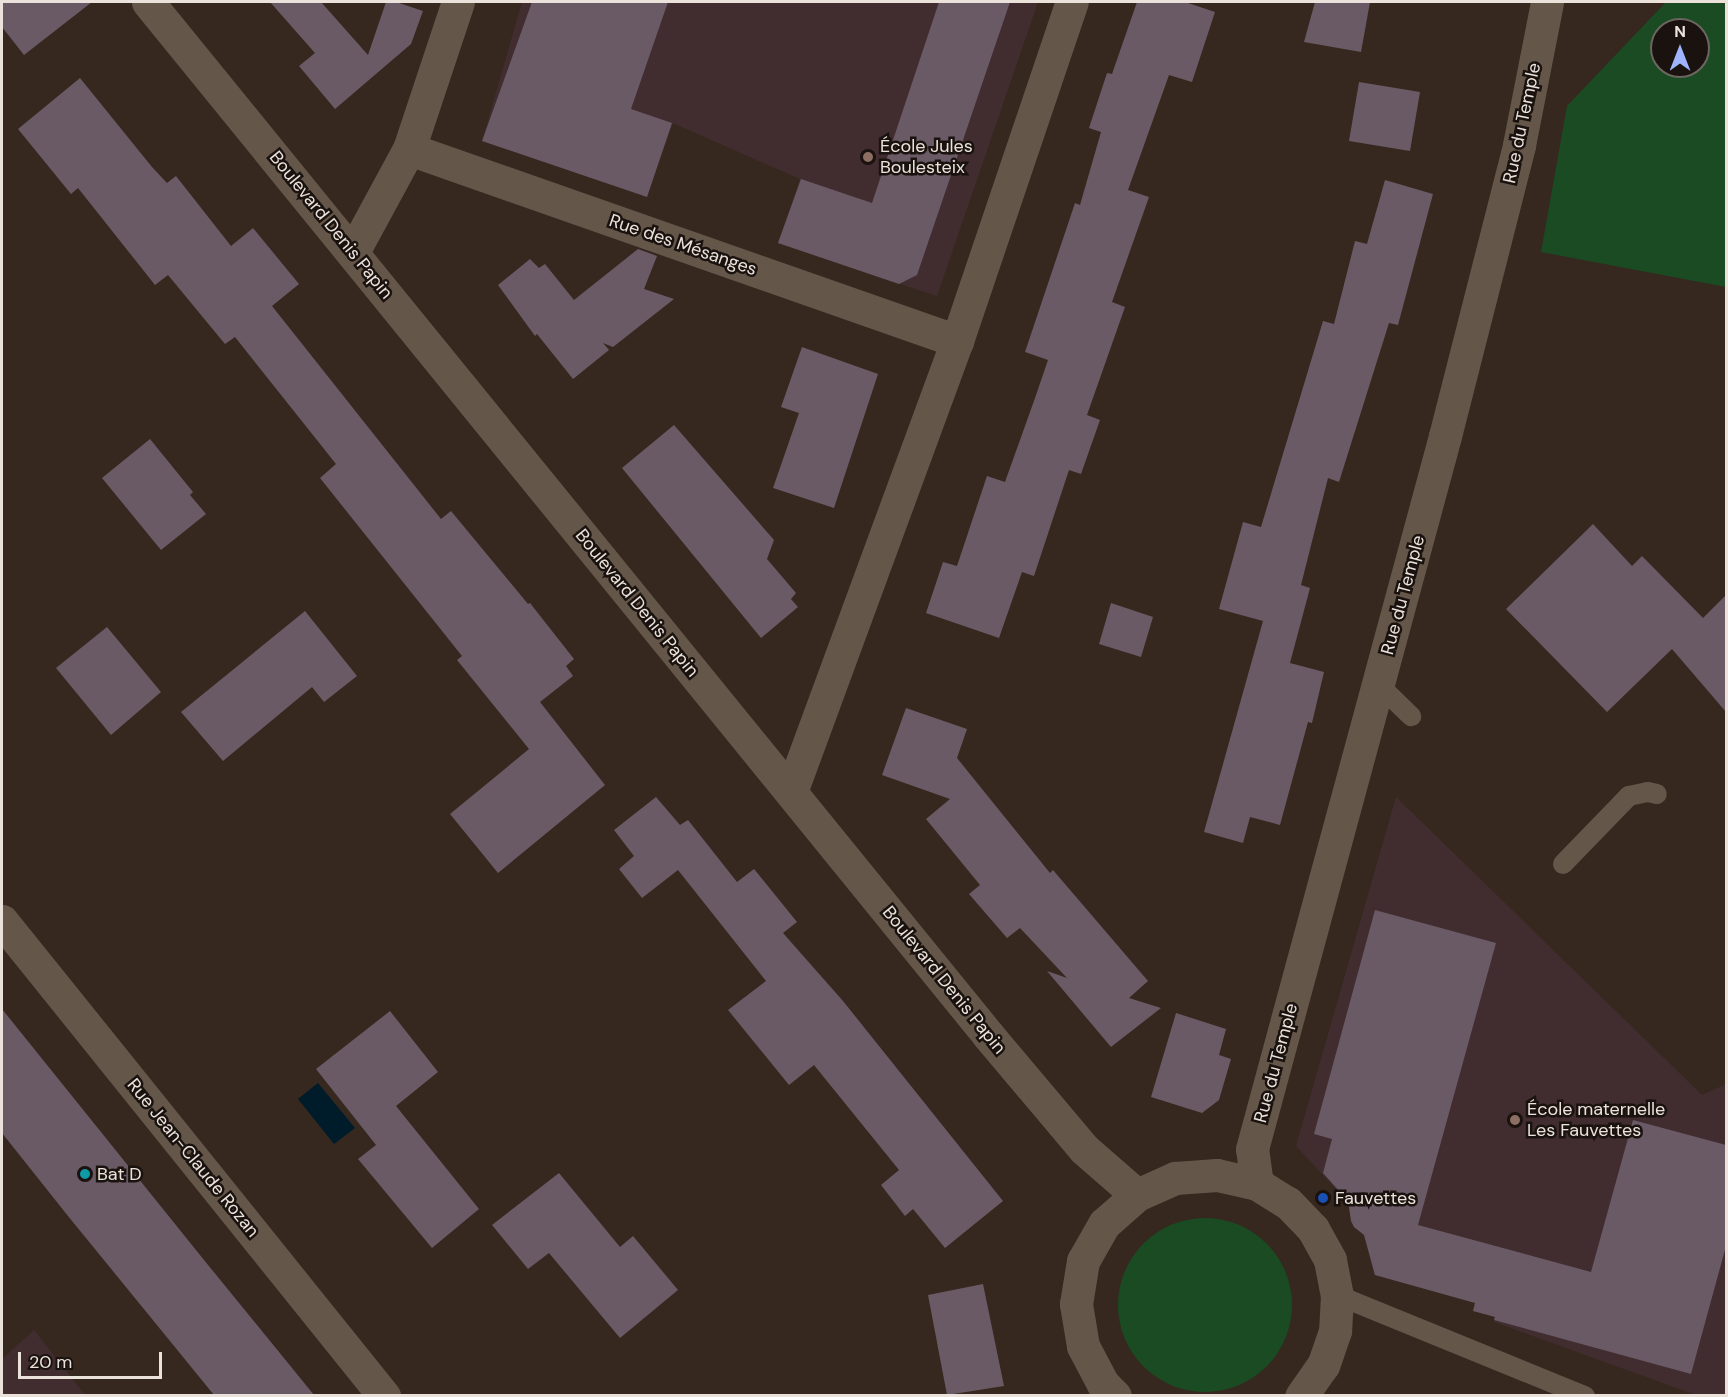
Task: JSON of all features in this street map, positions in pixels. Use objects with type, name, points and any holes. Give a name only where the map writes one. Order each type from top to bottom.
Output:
[{"type":"street","name":"Boulevard Denis Papin","points":[[148,2],[1084,1149],[1137,1195]]},
{"type":"street","points":[[353,252],[409,149],[459,2]]},
{"type":"street","points":[[791,792],[957,341],[1072,2]]},
{"type":"street","name":"Rue du Temple","points":[[1257,1184],[1252,1149],[1379,685],[1519,145],[1547,2]]},
{"type":"street","name":"Rue des Mésanges","points":[[409,149],[957,341]]},
{"type":"street","name":"Rue Jean-Claude Rozan","points":[[2,921],[384,1395]]},
{"type":"street","points":[[1115,1395],[1103,1384],[1083,1346],[1076,1304],[1083,1261],[1104,1224],[1137,1195],[1175,1178],[1216,1175],[1257,1184],[1288,1203],[1313,1228],[1330,1260],[1337,1295],[1335,1331],[1323,1365],[1301,1395]]},
{"type":"lane","points":[[1379,685],[1411,716]]},
{"type":"lane","points":[[1563,864],[1629,796],[1648,792],[1657,794]]},
{"type":"lane","points":[[1337,1295],[1585,1395]]},
{"type":"shaded area","name":"École Jules Boulesteix","points":[[522,2],[1038,2],[937,296],[778,243],[800,179],[673,123],[649,191],[596,173],[595,179],[482,141]]},
{"type":"shaded area","name":"École maternelle Les Fauvettes","points":[[1396,797],[1702,1095],[1726,1084],[1726,1395],[1696,1395],[1494,1322],[1497,1311],[1485,1314],[1473,1311],[1476,1297],[1412,1279],[1411,1285],[1374,1275],[1364,1233],[1354,1227],[1348,1202],[1296,1146]]},
{"type":"shaded area","points":[[34,1330],[85,1395],[2,1395],[2,1359]]},
{"type":"green space","points":[[1666,2],[1726,2],[1726,287],[1541,252],[1567,106],[1650,19],[1650,78],[1710,78],[1710,18],[1651,18]]},
{"type":"green space","points":[[1205,1218],[1222,1219],[1238,1224],[1267,1243],[1286,1272],[1291,1288],[1291,1322],[1286,1338],[1267,1367],[1238,1386],[1222,1391],[1205,1392],[1188,1391],[1172,1386],[1143,1367],[1124,1338],[1119,1322],[1118,1305],[1119,1288],[1124,1272],[1143,1243],[1172,1224],[1188,1219]]},
{"type":"water","points":[[318,1083],[355,1128],[334,1144],[298,1099]]},
{"type":"building","points":[[2,2],[92,2],[24,55],[2,27]]},
{"type":"building","points":[[270,2],[321,2],[368,55],[386,2],[396,2],[423,11],[411,44],[335,109],[299,66],[315,53]]},
{"type":"building","points":[[532,2],[668,2],[631,109],[672,123],[647,197],[482,141]]},
{"type":"building","points":[[939,2],[1010,2],[917,275],[899,284],[778,243],[801,179],[872,203]]},
{"type":"building","points":[[1137,2],[1185,2],[1215,12],[1192,82],[1169,75],[1128,190],[1149,197],[1112,302],[1125,307],[1087,415],[1100,420],[1081,474],[1069,470],[1034,576],[1022,572],[999,638],[926,613],[943,562],[957,566],[987,476],[1005,482],[1035,398],[1048,360],[1025,352],[1075,203],[1080,205],[1101,132],[1089,128],[1107,73],[1112,74]]},
{"type":"building","points":[[1315,2],[1370,2],[1361,52],[1304,42]]},
{"type":"building","points":[[80,78],[152,167],[167,183],[176,176],[231,246],[253,228],[299,284],[272,306],[441,519],[451,511],[528,604],[530,603],[574,659],[566,666],[573,676],[540,702],[605,785],[498,873],[450,814],[529,749],[457,660],[462,656],[320,478],[336,464],[235,337],[225,344],[168,275],[155,285],[78,188],[71,194],[18,129]]},
{"type":"building","points":[[1359,82],[1420,92],[1410,151],[1349,141]]},
{"type":"building","points":[[1385,180],[1433,194],[1398,325],[1389,323],[1339,482],[1328,478],[1301,585],[1310,588],[1290,663],[1324,672],[1312,723],[1308,722],[1280,825],[1250,817],[1243,843],[1204,832],[1263,621],[1219,609],[1243,522],[1261,527],[1323,321],[1334,324],[1355,241],[1367,244]]},
{"type":"building","points":[[638,249],[657,256],[644,289],[674,299],[613,347],[603,343],[609,350],[573,379],[537,334],[535,336],[498,285],[530,259],[539,268],[545,264],[574,300]]},
{"type":"building","points":[[802,347],[878,374],[834,508],[773,488],[799,413],[781,407]]},
{"type":"building","points":[[674,425],[774,540],[767,559],[796,593],[791,599],[798,607],[761,638],[622,468]]},
{"type":"building","points":[[150,439],[193,492],[190,495],[206,514],[161,550],[102,478]]},
{"type":"building","points":[[1593,524],[1632,566],[1642,556],[1703,618],[1726,595],[1726,712],[1672,649],[1607,712],[1506,609]]},
{"type":"building","points":[[1111,603],[1153,617],[1141,657],[1099,644]]},
{"type":"building","points":[[305,611],[357,676],[324,702],[312,687],[223,761],[181,712]]},
{"type":"building","points":[[107,627],[161,692],[111,735],[56,668]]},
{"type":"building","points":[[906,708],[967,729],[957,758],[1050,873],[1053,870],[1148,981],[1129,998],[1161,1008],[1111,1047],[1047,971],[1067,978],[1020,928],[1007,938],[969,894],[980,885],[926,819],[950,799],[882,775]]},
{"type":"building","points":[[656,797],[680,825],[688,820],[737,882],[754,869],[797,922],[783,933],[843,1001],[1003,1201],[945,1248],[913,1209],[905,1216],[881,1185],[899,1170],[814,1065],[789,1085],[728,1010],[766,981],[678,870],[642,898],[619,869],[634,856],[614,830]]},
{"type":"building","points":[[1375,910],[1496,943],[1418,1225],[1591,1272],[1633,1120],[1726,1145],[1726,1246],[1691,1374],[1494,1320],[1495,1317],[1473,1311],[1475,1303],[1375,1275],[1364,1235],[1354,1227],[1351,1221],[1348,1201],[1323,1173],[1332,1139],[1314,1134]]},
{"type":"building","name":"Bat D","points":[[2,1009],[314,1395],[214,1395],[68,1216],[2,1133]]},
{"type":"building","points":[[390,1011],[438,1072],[396,1106],[479,1209],[432,1248],[358,1159],[376,1145],[316,1069]]},
{"type":"building","points":[[1176,1013],[1226,1029],[1219,1055],[1231,1059],[1219,1100],[1202,1113],[1151,1097]]},
{"type":"building","points":[[559,1173],[620,1247],[633,1236],[678,1290],[620,1338],[549,1253],[528,1269],[492,1225]]},
{"type":"building","points":[[983,1284],[1004,1386],[947,1395],[928,1295]]},
{"type":"place","name":"École Jules Boulesteix","points":[[868,157]]},
{"type":"place","name":"École maternelle Les Fauvettes","points":[[1515,1120]]},
{"type":"place","name":"Bat D","points":[[85,1174]]},
{"type":"place","name":"Fauvettes","points":[[1323,1198]]}]
